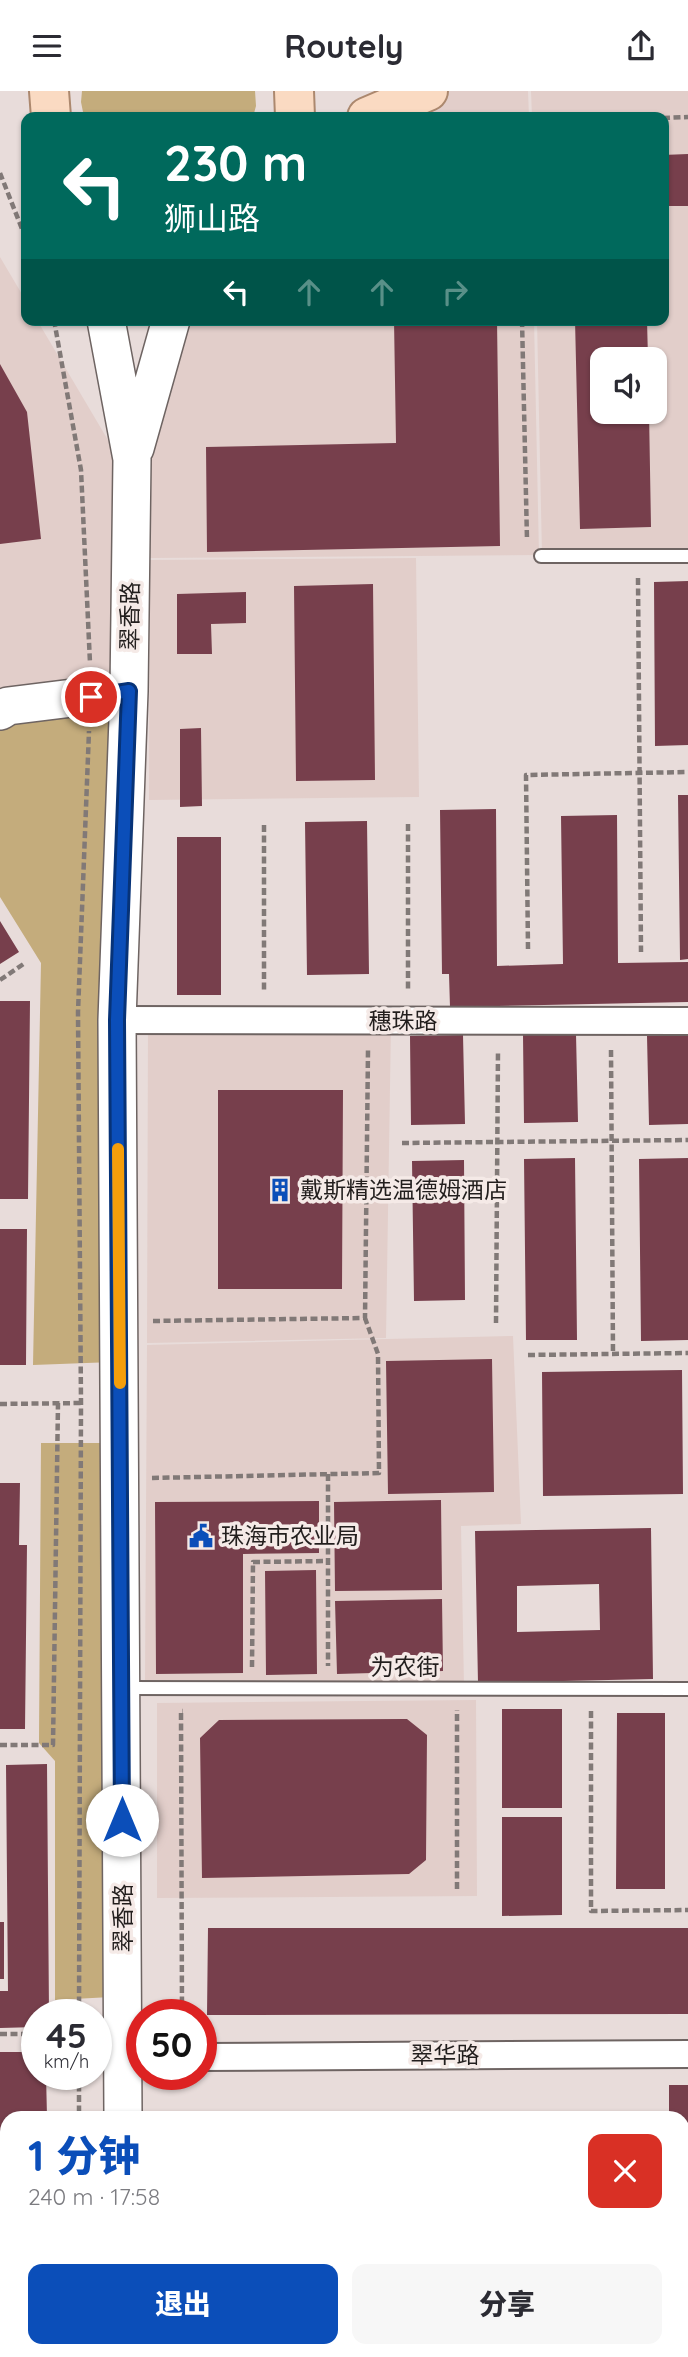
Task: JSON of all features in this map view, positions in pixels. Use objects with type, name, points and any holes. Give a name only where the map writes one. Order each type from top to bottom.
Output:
[{"type":"main road","points":[[295,91],[295,112]]},
{"type":"main road","points":[[379,112],[428,91]]},
{"type":"main road","points":[[107,326],[132,459]]},
{"type":"main road","points":[[132,459],[169,326]]},
{"type":"main road","name":"翠香路","points":[[130,1999],[122,1688],[117,1020],[129,691],[132,459]]},
{"type":"main road","points":[[0,711],[8,706],[129,691]]},
{"type":"main road","name":"翠香路","points":[[124,2111],[127,2090]]},
{"type":"street","name":"穗珠路","points":[[117,1020],[688,1021]]},
{"type":"street","name":"翠华路","points":[[217,2057],[688,2054]]},
{"type":"lane","points":[[541,556],[688,556]]},
{"type":"lane","name":"为农街","points":[[122,1688],[688,1689]]},
{"type":"path","points":[[669,118],[688,117]]},
{"type":"path","points":[[0,173],[21,226]]},
{"type":"path","points":[[522,326],[527,546],[541,556]]},
{"type":"path","points":[[638,556],[641,952]]},
{"type":"path","points":[[528,949],[526,775],[688,772]]},
{"type":"path","points":[[408,824],[408,1021]]},
{"type":"path","points":[[264,825],[264,1020]]},
{"type":"path","points":[[0,980],[25,963]]},
{"type":"path","points":[[121,1478],[379,1473],[378,1354],[365,1318],[368,1021]]},
{"type":"path","points":[[496,1323],[498,1021]]},
{"type":"path","points":[[611,1021],[613,1354]]},
{"type":"path","points":[[402,1143],[688,1140]]},
{"type":"path","points":[[120,1322],[365,1318]]},
{"type":"path","points":[[528,1355],[688,1353]]},
{"type":"path","points":[[0,1745],[53,1745],[58,1403]]},
{"type":"path","points":[[0,1404],[120,1403]]},
{"type":"path","points":[[328,1474],[328,1688]]},
{"type":"path","points":[[252,1688],[253,1562],[328,1561]]},
{"type":"path","points":[[457,1688],[457,1889]]},
{"type":"path","points":[[591,1689],[591,1911],[688,1910]]},
{"type":"path","points":[[443,1710],[457,1710]]},
{"type":"path","points":[[183,1999],[181,1711],[195,1711]]},
{"type":"path","points":[[0,2034],[21,2034]]},
{"type":"path","points":[[79,2090],[79,2111]]},
{"type":"shaded area","points":[[82,91],[255,91],[256,106],[254,112],[83,112]]},
{"type":"shaded area","points":[[435,91],[528,91],[529,112],[386,112]]},
{"type":"shaded area","points":[[531,91],[688,91],[688,555],[542,555],[537,326],[669,326],[669,112],[532,112]]},
{"type":"shaded area","points":[[0,257],[21,293],[21,326],[41,326],[118,457],[127,689],[0,708]]},
{"type":"shaded area","points":[[173,326],[534,326],[539,555],[150,558],[151,406]]},
{"type":"shaded area","points":[[416,558],[419,797],[149,800],[150,560]]},
{"type":"shaded area","points":[[118,706],[113,1362],[33,1365],[41,963],[0,897],[0,727],[11,721]]},
{"type":"shaded area","points":[[148,1023],[391,1024],[386,1338],[147,1343]]},
{"type":"shaded area","points":[[513,1336],[521,1524],[461,1526],[464,1687],[145,1685],[147,1345]]},
{"type":"shaded area","points":[[41,1443],[110,1443],[111,1997],[55,1999],[55,1761],[39,1743]]},
{"type":"shaded area","points":[[476,1700],[477,1896],[157,1898],[157,1703]]},
{"type":"building","points":[[688,154],[688,206],[669,206],[669,155]]},
{"type":"building","points":[[394,326],[497,326],[500,546],[207,552],[206,447],[396,443]]},
{"type":"building","points":[[575,326],[647,326],[648,347],[590,347],[590,424],[649,424],[651,527],[580,529]]},
{"type":"building","points":[[0,364],[27,412],[41,539],[0,544]]},
{"type":"building","points":[[688,581],[688,745],[655,746],[654,582]]},
{"type":"building","points":[[373,584],[375,780],[296,781],[294,586]]},
{"type":"building","points":[[246,592],[246,623],[211,624],[212,654],[177,654],[177,594]]},
{"type":"building","points":[[201,728],[202,806],[180,807],[180,729]]},
{"type":"building","points":[[678,795],[688,795],[688,959],[680,960]]},
{"type":"building","points":[[496,809],[497,966],[563,964],[561,816],[617,815],[618,963],[688,962],[688,1002],[450,1007],[449,974],[442,974],[440,810]]},
{"type":"building","points":[[367,821],[369,974],[307,975],[305,822]]},
{"type":"building","points":[[177,837],[221,837],[221,995],[177,995]]},
{"type":"building","points":[[0,921],[19,952],[0,964]]},
{"type":"building","points":[[0,1001],[30,1001],[28,1199],[0,1199]]},
{"type":"building","points":[[576,1034],[578,1122],[524,1123],[523,1035]]},
{"type":"building","points":[[463,1035],[465,1124],[411,1125],[410,1036]]},
{"type":"building","points":[[688,1035],[688,1124],[649,1125],[647,1036]]},
{"type":"building","name":"戴斯精选温德姆酒店","points":[[218,1090],[343,1090],[342,1289],[218,1289]]},
{"type":"building","points":[[575,1158],[577,1340],[526,1340],[524,1159]]},
{"type":"building","points":[[688,1158],[688,1340],[641,1341],[639,1159]]},
{"type":"building","points":[[464,1160],[465,1300],[414,1301],[412,1161]]},
{"type":"building","points":[[0,1229],[27,1229],[26,1365],[0,1365]]},
{"type":"building","points":[[492,1359],[494,1492],[388,1494],[386,1361]]},
{"type":"building","points":[[682,1370],[683,1494],[543,1496],[542,1372]]},
{"type":"building","points":[[0,1483],[20,1483],[19,1545],[27,1545],[25,1729],[0,1729]]},
{"type":"building","points":[[441,1500],[442,1590],[335,1591],[334,1502]]},
{"type":"building","points":[[319,1501],[319,1553],[243,1554],[243,1673],[156,1674],[155,1502]]},
{"type":"building","points":[[651,1528],[653,1679],[478,1683],[475,1531]],"holes":[[[599,1584],[600,1630],[517,1632],[517,1586]]]},
{"type":"building","points":[[316,1570],[317,1674],[266,1675],[265,1571]]},
{"type":"building","points":[[442,1599],[443,1671],[337,1674],[335,1601]]},
{"type":"building","points":[[502,1709],[562,1709],[562,1808],[502,1808]]},
{"type":"building","points":[[617,1713],[665,1713],[665,1889],[616,1889]]},
{"type":"building","points":[[407,1719],[427,1735],[426,1860],[409,1874],[202,1878],[200,1738],[219,1720]]},
{"type":"building","points":[[47,1764],[49,1999],[21,1999],[21,2027],[0,2028],[0,1991],[8,1991],[6,1765]]},
{"type":"building","points":[[502,1817],[562,1817],[562,1915],[502,1916]]},
{"type":"building","points":[[0,1922],[4,1922],[4,1979],[0,1979]]},
{"type":"building","points":[[208,1928],[688,1928],[688,2014],[217,2015],[217,1999],[207,1999]]},
{"type":"building","points":[[0,2052],[21,2052],[21,2090],[46,2090],[47,2111],[0,2111]]},
{"type":"building","points":[[669,2085],[688,2085],[688,2111],[669,2111]]},
{"type":"slow traffic","points":[[118,1149],[120,1383]]},
{"type":"place","name":"戴斯精选温德姆酒店","points":[[280,1190]]},
{"type":"place","name":"珠海市农业局","points":[[201,1536]]},
{"type":"route","points":[[91,697],[129,691],[117,1020],[122,1820]]}]
